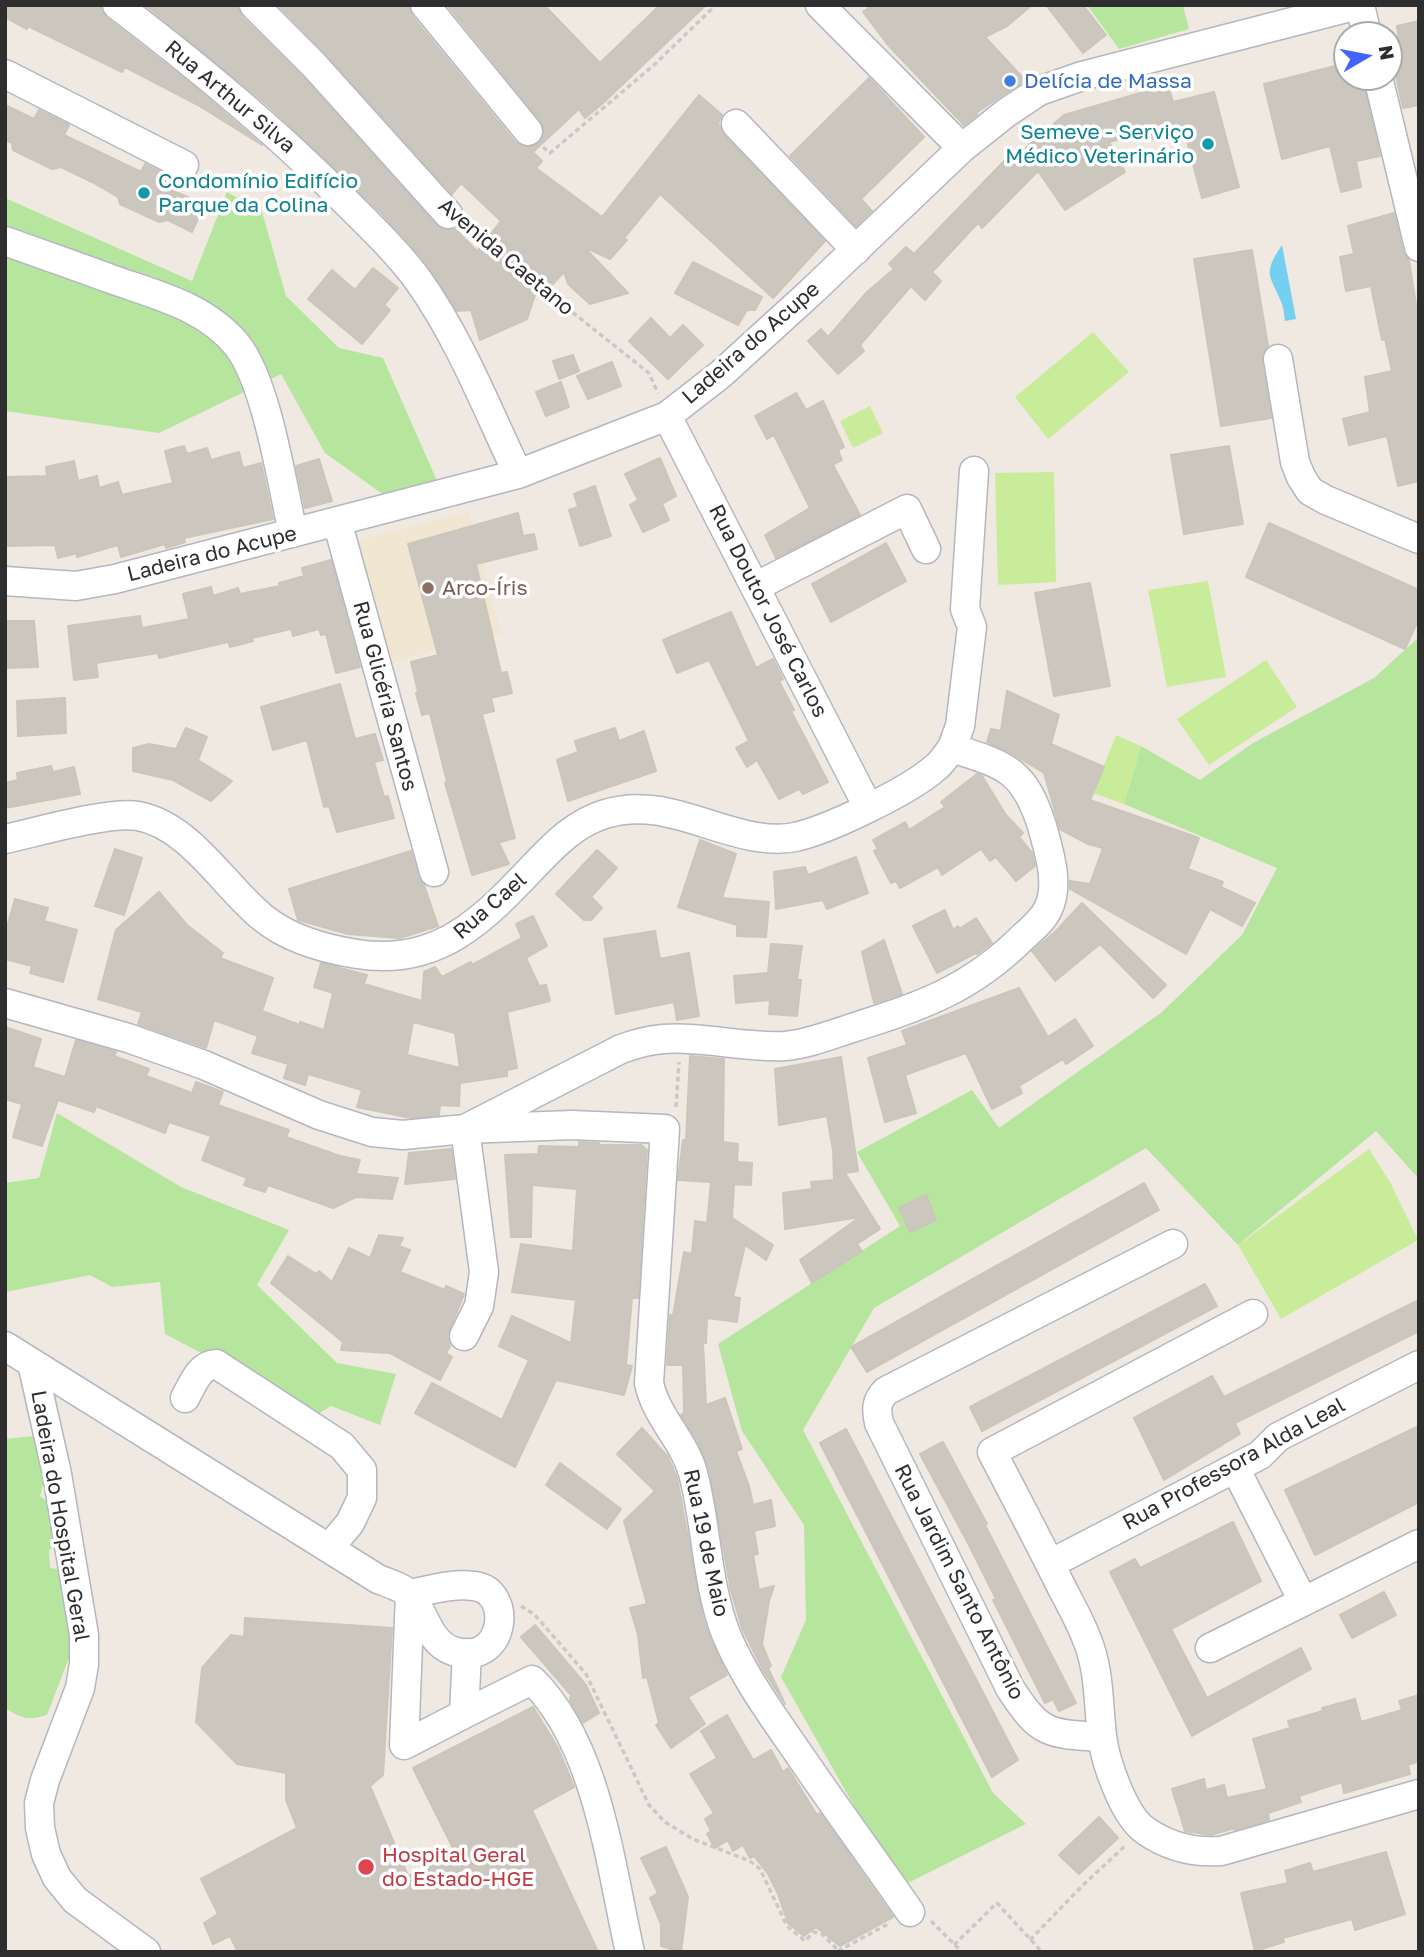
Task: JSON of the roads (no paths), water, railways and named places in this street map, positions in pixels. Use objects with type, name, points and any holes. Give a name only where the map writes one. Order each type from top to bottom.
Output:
[{"type":"street","name":"Rua Arthur Silva","points":[[117,5],[189,60],[291,147],[383,238],[417,279],[435,306],[472,375],[518,474]]},
{"type":"street","name":"Avenida Caetano","points":[[254,5],[314,65],[448,214]]},
{"type":"street","points":[[425,5],[528,131]]},
{"type":"street","points":[[820,5],[962,148]]},
{"type":"street","name":"Ladeira do Acupe","points":[[5,582],[76,586],[115,579],[518,474],[667,415],[721,374],[962,148],[1038,91],[1082,75],[1359,5]]},
{"type":"street","points":[[5,74],[184,165]]},
{"type":"street","points":[[1381,91],[1419,247]]},
{"type":"street","points":[[736,124],[856,250]]},
{"type":"street","points":[[5,242],[181,303],[212,320],[238,346],[254,378],[266,416],[293,533]]},
{"type":"street","points":[[1278,359],[1296,462],[1301,478],[1310,491],[1419,538]]},
{"type":"street","name":"Rua Doutor José Carlos","points":[[667,415],[868,807]]},
{"type":"street","points":[[5,1003],[128,1038],[204,1065],[319,1115],[372,1132],[403,1135],[466,1129],[621,1049],[642,1042],[680,1039],[785,1046],[823,1038],[872,1022],[961,987],[1010,950],[1041,920],[1053,896],[1049,850],[1035,804],[1024,784],[1011,771],[995,762],[952,748],[962,715],[972,627],[965,609],[974,471]]},
{"type":"street","points":[[755,587],[908,509],[926,550]]},
{"type":"street","name":"Rua Glicéria Santos","points":[[337,521],[434,872]]},
{"type":"street","name":"Rua Cael","points":[[5,839],[117,816],[136,816],[152,820],[173,830],[187,841],[264,919],[284,932],[358,954],[411,954],[451,941],[497,906],[562,838],[590,820],[635,809],[671,812],[731,831],[775,840],[814,832],[911,785],[936,768],[952,748]]},
{"type":"street","name":"Rua 19 de Maio","points":[[466,1129],[572,1125],[665,1129],[649,1383],[653,1400],[677,1440],[693,1475],[711,1579],[734,1650],[772,1714],[910,1912]]},
{"type":"street","points":[[464,1336],[479,1306],[484,1272],[466,1129]]},
{"type":"street","name":"Rua Jardim Santo Antônio","points":[[1102,1737],[1057,1734],[1041,1726],[1024,1711],[879,1423],[876,1411],[878,1399],[886,1391],[1173,1244]]},
{"type":"street","points":[[1253,1314],[992,1452],[1086,1635],[1094,1658],[1102,1737],[1109,1767],[1122,1800],[1143,1830],[1187,1850],[1221,1850],[1419,1794]]},
{"type":"street","name":"Ladeira do Hospital Geral","points":[[5,1346],[378,1579],[410,1594]]},
{"type":"street","name":"Ladeira do Hospital Geral","points":[[32,1363],[57,1474],[84,1635],[80,1688],[45,1780],[39,1803],[40,1828],[46,1854],[57,1878],[75,1900],[146,1952]]},
{"type":"street","points":[[185,1398],[202,1369],[216,1364],[342,1447],[362,1470],[362,1499],[350,1523],[329,1548]]},
{"type":"street","name":"Rua Professora Alda Leal","points":[[1050,1564],[1260,1455],[1278,1437],[1419,1364]]},
{"type":"street","points":[[1234,1468],[1303,1601]]},
{"type":"street","points":[[1210,1648],[1419,1544]]},
{"type":"street","points":[[464,1586],[476,1586],[488,1591],[499,1610],[497,1634],[485,1649],[467,1653],[455,1651],[437,1640],[410,1594],[464,1586]]},
{"type":"street","points":[[410,1594],[404,1745],[532,1680],[550,1698],[585,1765],[594,1793],[630,1952]]},
{"type":"street","points":[[464,1714],[467,1653]]},
{"type":"water","points":[[1282,245],[1296,319],[1285,321],[1283,306],[1270,275],[1272,263]]},
{"type":"place","name":"Delícia de Massa","points":[[1010,81]]},
{"type":"place","name":"Semeve - Serviço Médico Veterinário","points":[[1208,144]]},
{"type":"place","name":"Condomínio Edifício Parque da Colina","points":[[144,193]]},
{"type":"place","name":"Arco-Íris","points":[[428,588]]},
{"type":"place","name":"Hospital Geral do Estado-HGE","points":[[366,1867]]}]
